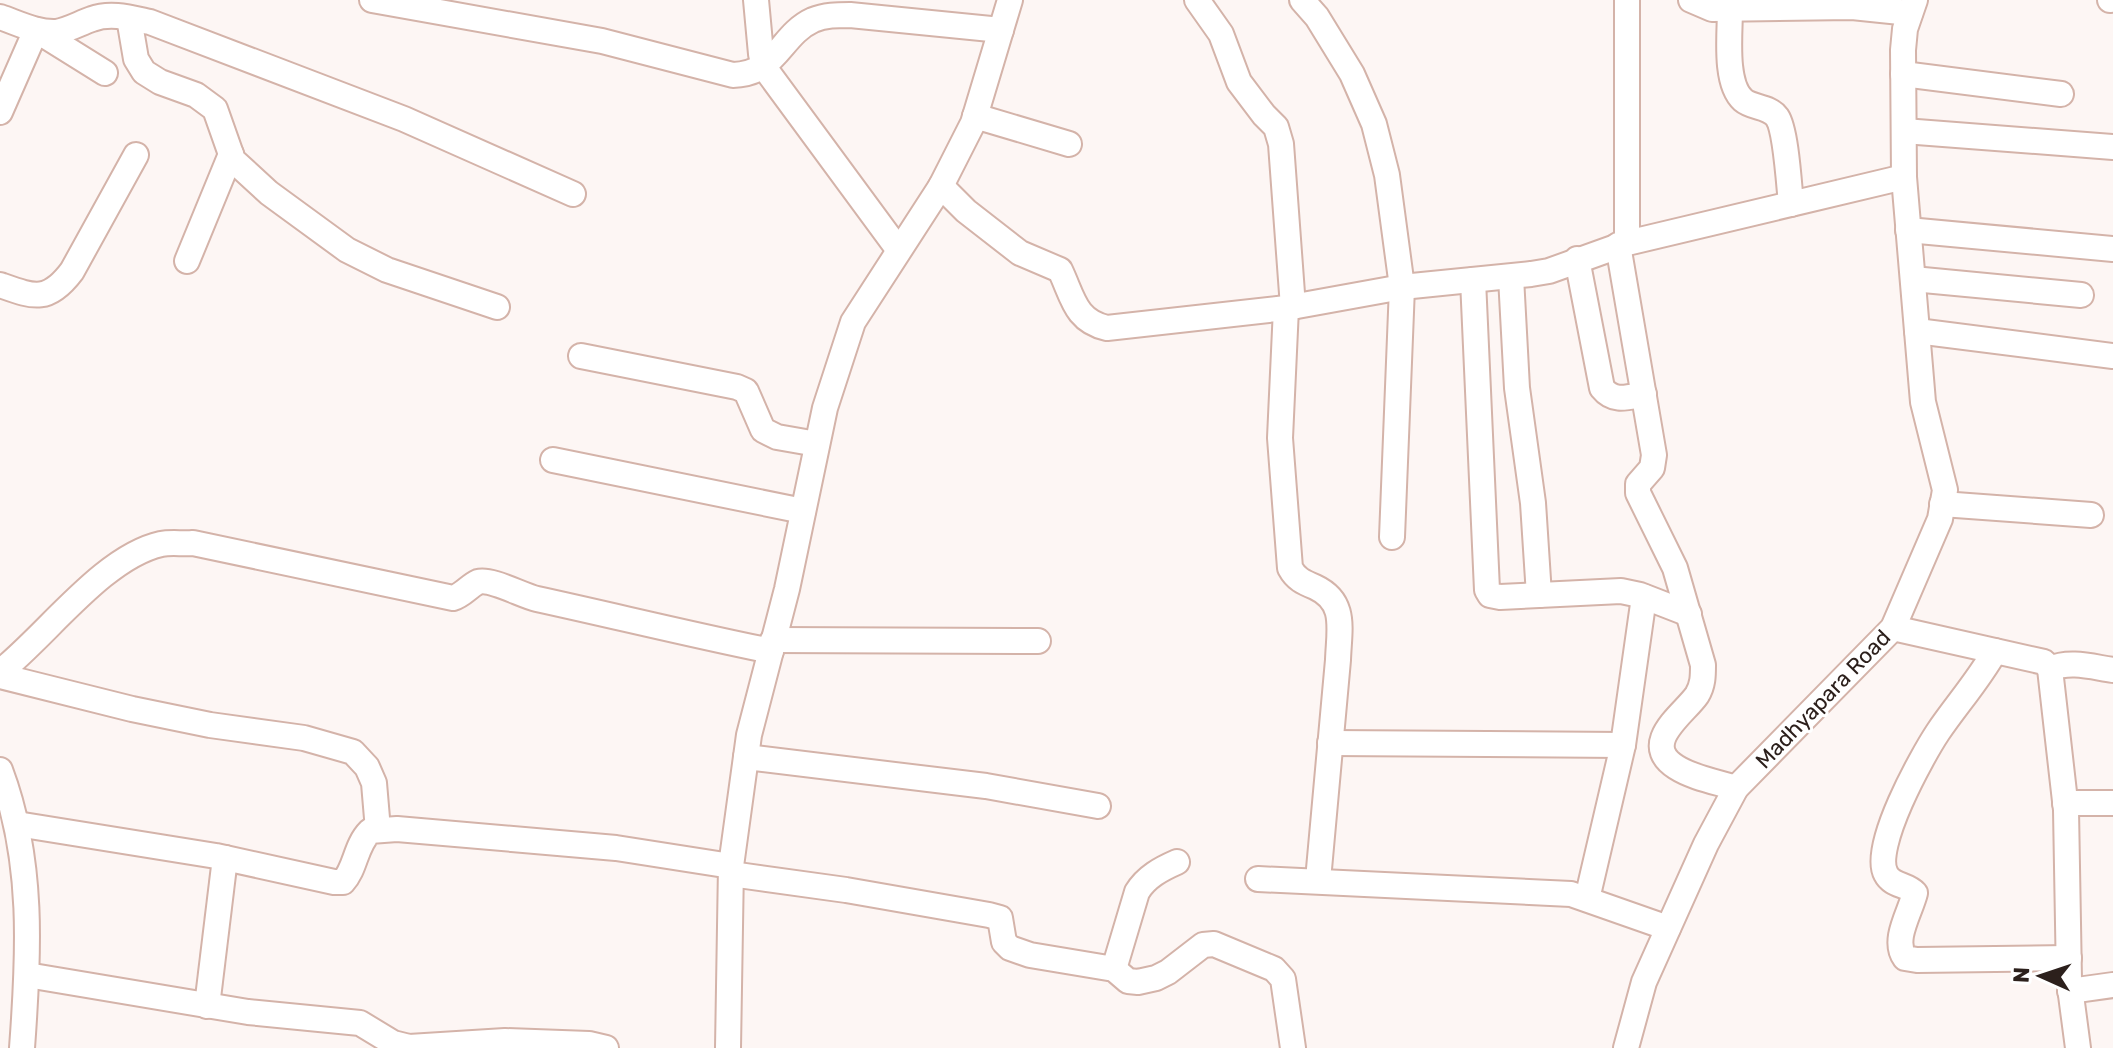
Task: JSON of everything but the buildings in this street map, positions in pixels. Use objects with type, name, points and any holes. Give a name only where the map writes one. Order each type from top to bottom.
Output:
[{"type":"street","points":[[372,0],[602,41],[733,75],[747,75],[764,67],[809,22],[825,16],[850,15],[1001,30]]},
{"type":"street","points":[[756,0],[764,67],[898,249]]},
{"type":"street","points":[[728,1048],[731,870],[749,735],[825,408],[853,322],[941,186],[975,116],[1010,0]]},
{"type":"street","points":[[1197,0],[1221,34],[1239,82],[1276,127],[1281,144],[1290,308],[1280,438],[1290,568],[1296,578],[1328,593],[1337,603],[1338,660],[1318,880]]},
{"type":"street","points":[[1302,0],[1317,17],[1352,74],[1374,124],[1387,175],[1402,287],[1392,537]]},
{"type":"street","points":[[1627,0],[1623,244],[1654,455],[1652,468],[1638,484],[1638,493],[1675,568],[1703,665],[1703,680],[1696,696],[1668,727],[1663,737],[1663,748],[1674,766],[1736,788]]},
{"type":"street","points":[[1691,0],[1712,9],[1912,7]]},
{"type":"street","name":"Madhyapara Road","points":[[1626,1048],[1644,982],[1706,844],[1736,788],[1893,628],[1940,519],[1945,490],[1923,402],[1904,177],[1905,29],[1912,7]]},
{"type":"street","points":[[1730,9],[1730,65],[1734,90],[1745,102],[1766,109],[1777,117],[1784,140],[1791,204]]},
{"type":"street","points":[[36,30],[56,32],[113,15],[150,22],[404,119],[573,194]]},
{"type":"street","points":[[0,17],[36,30],[105,73]]},
{"type":"street","points":[[129,18],[136,59],[144,72],[160,82],[196,95],[215,109],[231,154],[269,193],[347,250],[387,270],[497,307]]},
{"type":"street","points":[[0,112],[36,30]]},
{"type":"street","points":[[1903,74],[2061,94]]},
{"type":"street","points":[[975,116],[1069,144]]},
{"type":"street","points":[[1904,131],[2113,147]]},
{"type":"street","points":[[187,261],[231,154]]},
{"type":"street","points":[[0,285],[26,294],[42,295],[60,288],[136,155]]},
{"type":"street","points":[[941,186],[966,211],[1020,253],[1060,270],[1078,310],[1093,325],[1107,328],[1290,308],[1402,287],[1549,271],[1623,244],[1904,177]]},
{"type":"street","points":[[1908,230],[2113,249]]},
{"type":"street","points":[[1577,259],[1602,388],[1608,396],[1618,399],[1644,394]]},
{"type":"street","points":[[1511,277],[1517,388],[1533,503],[1539,595]]},
{"type":"street","points":[[1913,279],[2081,295]]},
{"type":"street","points":[[1473,280],[1487,590],[1490,595],[1621,591],[1689,614]]},
{"type":"street","points":[[1917,331],[2113,356]]},
{"type":"street","points":[[581,356],[737,387],[746,391],[763,430],[777,437],[817,444]]},
{"type":"street","points":[[553,460],[803,511]]},
{"type":"street","points":[[1942,504],[2091,515]]},
{"type":"street","points":[[0,674],[122,560],[163,544],[193,543],[453,598],[461,596],[479,582],[490,583],[531,598],[649,626],[772,646],[1038,641]]},
{"type":"street","points":[[1587,899],[1623,745],[1644,597]]},
{"type":"street","points":[[1893,628],[2044,662],[2050,669],[2065,803],[2070,991],[2078,1048]]},
{"type":"street","points":[[1995,651],[1976,685],[1937,734],[1902,801],[1885,844],[1883,867],[1887,877],[1915,893],[1899,939],[1899,951],[1905,958],[1917,960],[2069,958]]},
{"type":"street","points":[[2050,669],[2070,664],[2113,670]]},
{"type":"street","points":[[0,674],[132,709],[210,725],[304,738],[353,752],[367,767],[374,783],[378,830]]},
{"type":"street","points":[[1330,743],[1623,745]]},
{"type":"street","points":[[746,757],[986,786],[1098,806]]},
{"type":"street","points":[[0,770],[17,824],[27,898],[27,975],[22,1048]]},
{"type":"street","points":[[2065,803],[2113,803]]},
{"type":"street","points":[[17,824],[225,858],[343,882],[365,836],[370,831],[378,830],[397,829],[616,848],[989,915],[1000,918],[1004,942],[1010,948],[1030,955],[1114,969],[1128,981],[1156,978],[1203,945],[1214,944],[1274,969],[1283,979],[1293,1048]]},
{"type":"street","points":[[207,1006],[225,858]]},
{"type":"street","points":[[1114,969],[1137,892],[1150,877],[1177,862]]},
{"type":"street","points":[[1258,879],[1571,894],[1668,928]]},
{"type":"street","points":[[27,975],[207,1006],[360,1023],[393,1043],[409,1047],[505,1041],[589,1044],[606,1048]]},
{"type":"street","points":[[2070,991],[2113,985]]}]
